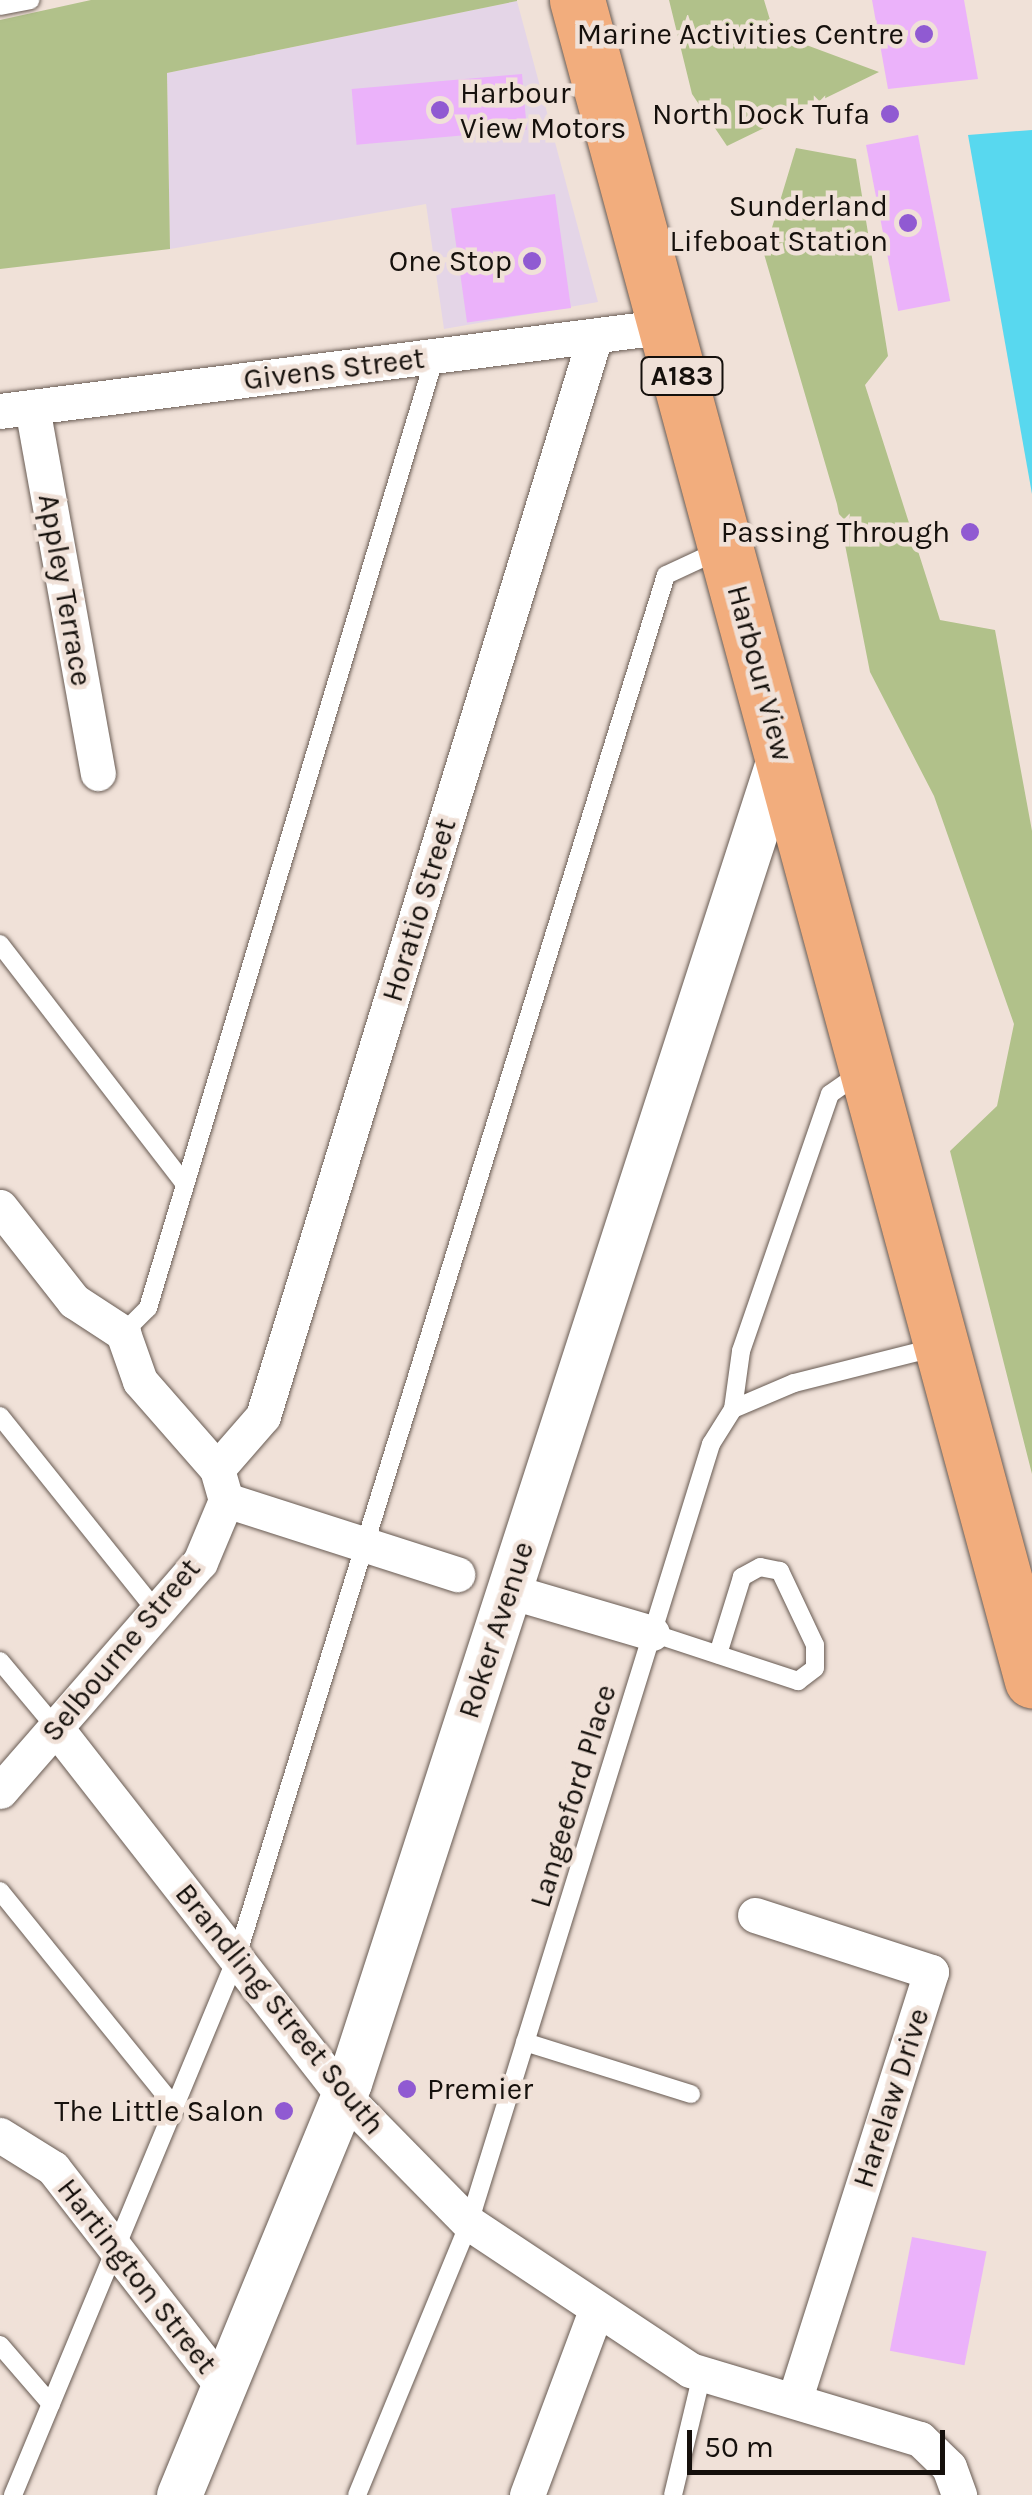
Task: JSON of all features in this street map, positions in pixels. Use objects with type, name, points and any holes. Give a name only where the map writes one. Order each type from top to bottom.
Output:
[{"type":"main road","name":"Harbour View","points":[[577,0],[669,326],[942,1346]]},
{"type":"main road","name":"A183","points":[[942,1346],[1032,1680]]},
{"type":"street","name":"Givens Street","points":[[16,409],[669,326]]},
{"type":"street","name":"Horatio Street","points":[[222,1484],[264,1416],[595,336]]},
{"type":"street","name":"Appley Terrace","points":[[16,409],[98,773]]},
{"type":"street","name":"Roker Avenue","points":[[178,2495],[344,2096],[781,753]]},
{"type":"street","points":[[0,1207],[74,1301],[123,1333],[140,1381],[222,1484],[360,1543],[456,1574]]},
{"type":"street","name":"Selbourne Street","points":[[0,1791],[200,1562],[222,1484]]},
{"type":"street","points":[[509,1591],[652,1633]]},
{"type":"street","name":"Brandling Street South","points":[[56,1728],[344,2096],[469,2222],[596,2310],[702,2374],[920,2439],[950,2467],[959,2495]]},
{"type":"street","name":"Harelaw Drive","points":[[755,1915],[931,1972],[794,2401]]},
{"type":"street","name":"Hartington Street","points":[[0,2135],[53,2168],[224,2386]]},
{"type":"street","points":[[527,2495],[596,2310]]},
{"type":"lane","points":[[0,6],[30,0]]},
{"type":"lane","points":[[123,1333],[148,1308],[435,356]]},
{"type":"lane","points":[[13,2495],[236,1959],[360,1543],[666,575],[726,546]]},
{"type":"lane","points":[[0,944],[183,1182]]},
{"type":"lane","points":[[733,1410],[741,1351],[830,1094],[866,1069]]},
{"type":"lane","points":[[733,1410],[794,1383],[942,1346]]},
{"type":"lane","name":"Langeeford Place","points":[[357,2495],[469,2222],[710,1444],[733,1410]]},
{"type":"lane","points":[[0,1416],[156,1612]]},
{"type":"lane","points":[[652,1633],[798,1681],[815,1668],[807,1618],[780,1571],[760,1567],[742,1578],[718,1654]]},
{"type":"lane","points":[[0,1661],[56,1728]]},
{"type":"lane","points":[[0,1891],[176,2108]]},
{"type":"lane","points":[[525,2042],[692,2094]]},
{"type":"lane","points":[[0,2345],[51,2404]]},
{"type":"lane","points":[[673,2495],[702,2374]]},
{"type":"shaded area","points":[[517,1],[598,302],[444,329],[426,204],[170,249],[167,73]]},
{"type":"green space","points":[[91,0],[517,1],[167,73],[170,249],[0,269],[0,20]]},
{"type":"green space","points":[[669,0],[764,0],[774,33],[879,72],[727,146],[692,94]]},
{"type":"green space","points":[[796,148],[856,159],[888,356],[865,385],[940,620],[995,630],[1032,831],[1032,1474],[950,1151],[997,1106],[1014,1024],[934,796],[870,672],[837,504],[764,254]]},
{"type":"water","points":[[1032,130],[1032,494],[968,135]]},
{"type":"building","name":"Marine Activities Centre","points":[[872,0],[964,0],[978,79],[888,89]]},
{"type":"building","name":"Harbour View Motors","points":[[522,74],[527,130],[357,145],[352,89]]},
{"type":"building","name":"Sunderland Lifeboat Station","points":[[918,135],[950,301],[898,311],[866,145]]},
{"type":"building","points":[[555,194],[571,308],[467,322],[451,209]]},
{"type":"building","points":[[912,2237],[987,2252],[964,2365],[890,2351]]},
{"type":"place","name":"Marine Activities Centre","points":[[924,34]]},
{"type":"place","name":"Harbour View Motors","points":[[440,110]]},
{"type":"place","name":"North Dock Tufa","points":[[890,114]]},
{"type":"place","name":"Sunderland Lifeboat Station","points":[[908,223]]},
{"type":"place","name":"One Stop","points":[[532,261]]},
{"type":"place","name":"Passing Through","points":[[970,532]]},
{"type":"place","name":"Premier","points":[[407,2089]]},
{"type":"place","name":"The Little Salon","points":[[284,2111]]}]
